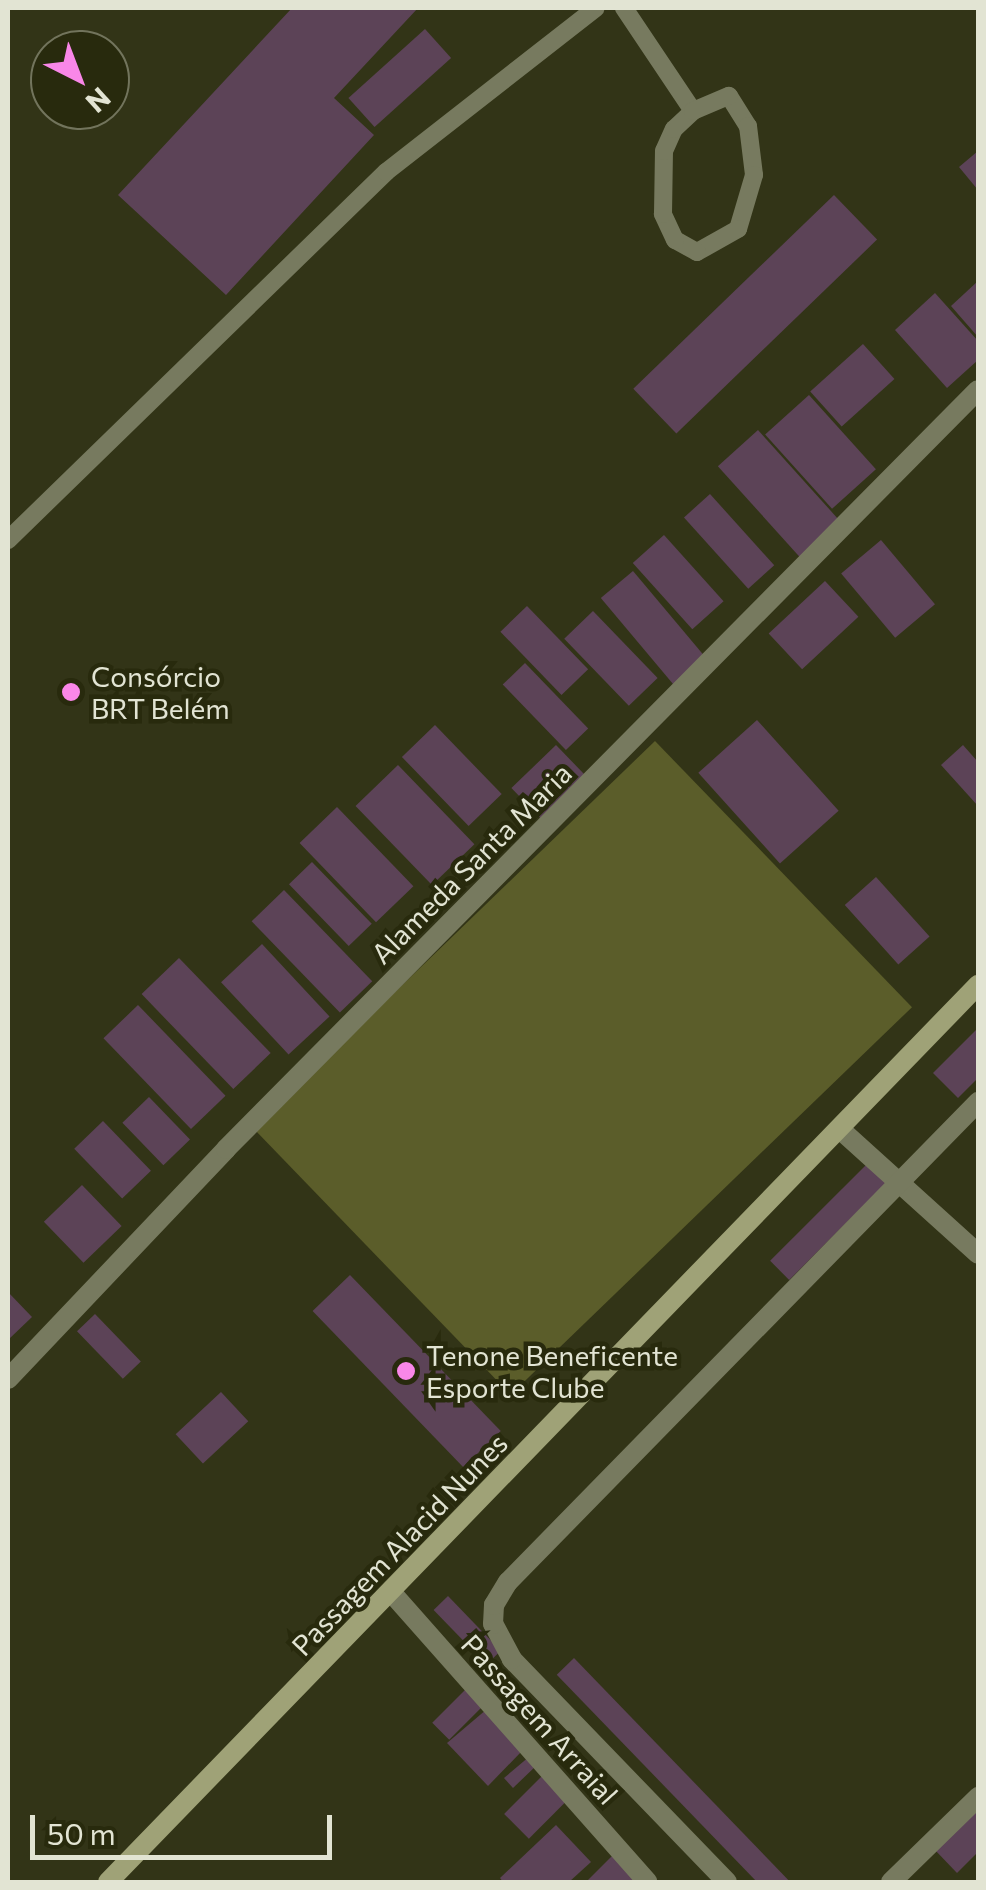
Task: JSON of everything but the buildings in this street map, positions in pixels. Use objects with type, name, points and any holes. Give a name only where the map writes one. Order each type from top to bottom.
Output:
[{"type":"main road","name":"Passagem Alacid Nunes","points":[[108,1882],[842,1131],[978,985]]},
{"type":"street","name":"Alameda Santa Maria","points":[[8,1379],[226,1148],[978,390]]},
{"type":"street","points":[[727,1882],[512,1660],[492,1614],[508,1582],[978,1102]]},
{"type":"street","points":[[842,1131],[978,1254]]},
{"type":"street","name":"Passagem Arraial","points":[[390,1592],[648,1882]]},
{"type":"street","points":[[891,1882],[978,1796]]},
{"type":"lane","points":[[8,540],[386,172],[596,8]]},
{"type":"lane","points":[[624,8],[693,111]]},
{"type":"lane","points":[[729,96],[748,126],[754,175],[738,229],[697,252],[675,240],[663,214],[664,151],[674,130],[693,111],[729,96]]},
{"type":"green space","points":[[655,741],[912,1007],[511,1395],[254,1129]]},
{"type":"place","name":"Consórcio BRT Belém","points":[[71,692]]},
{"type":"place","name":"Tenone Beneficente Esporte Clube","points":[[406,1371]]}]
